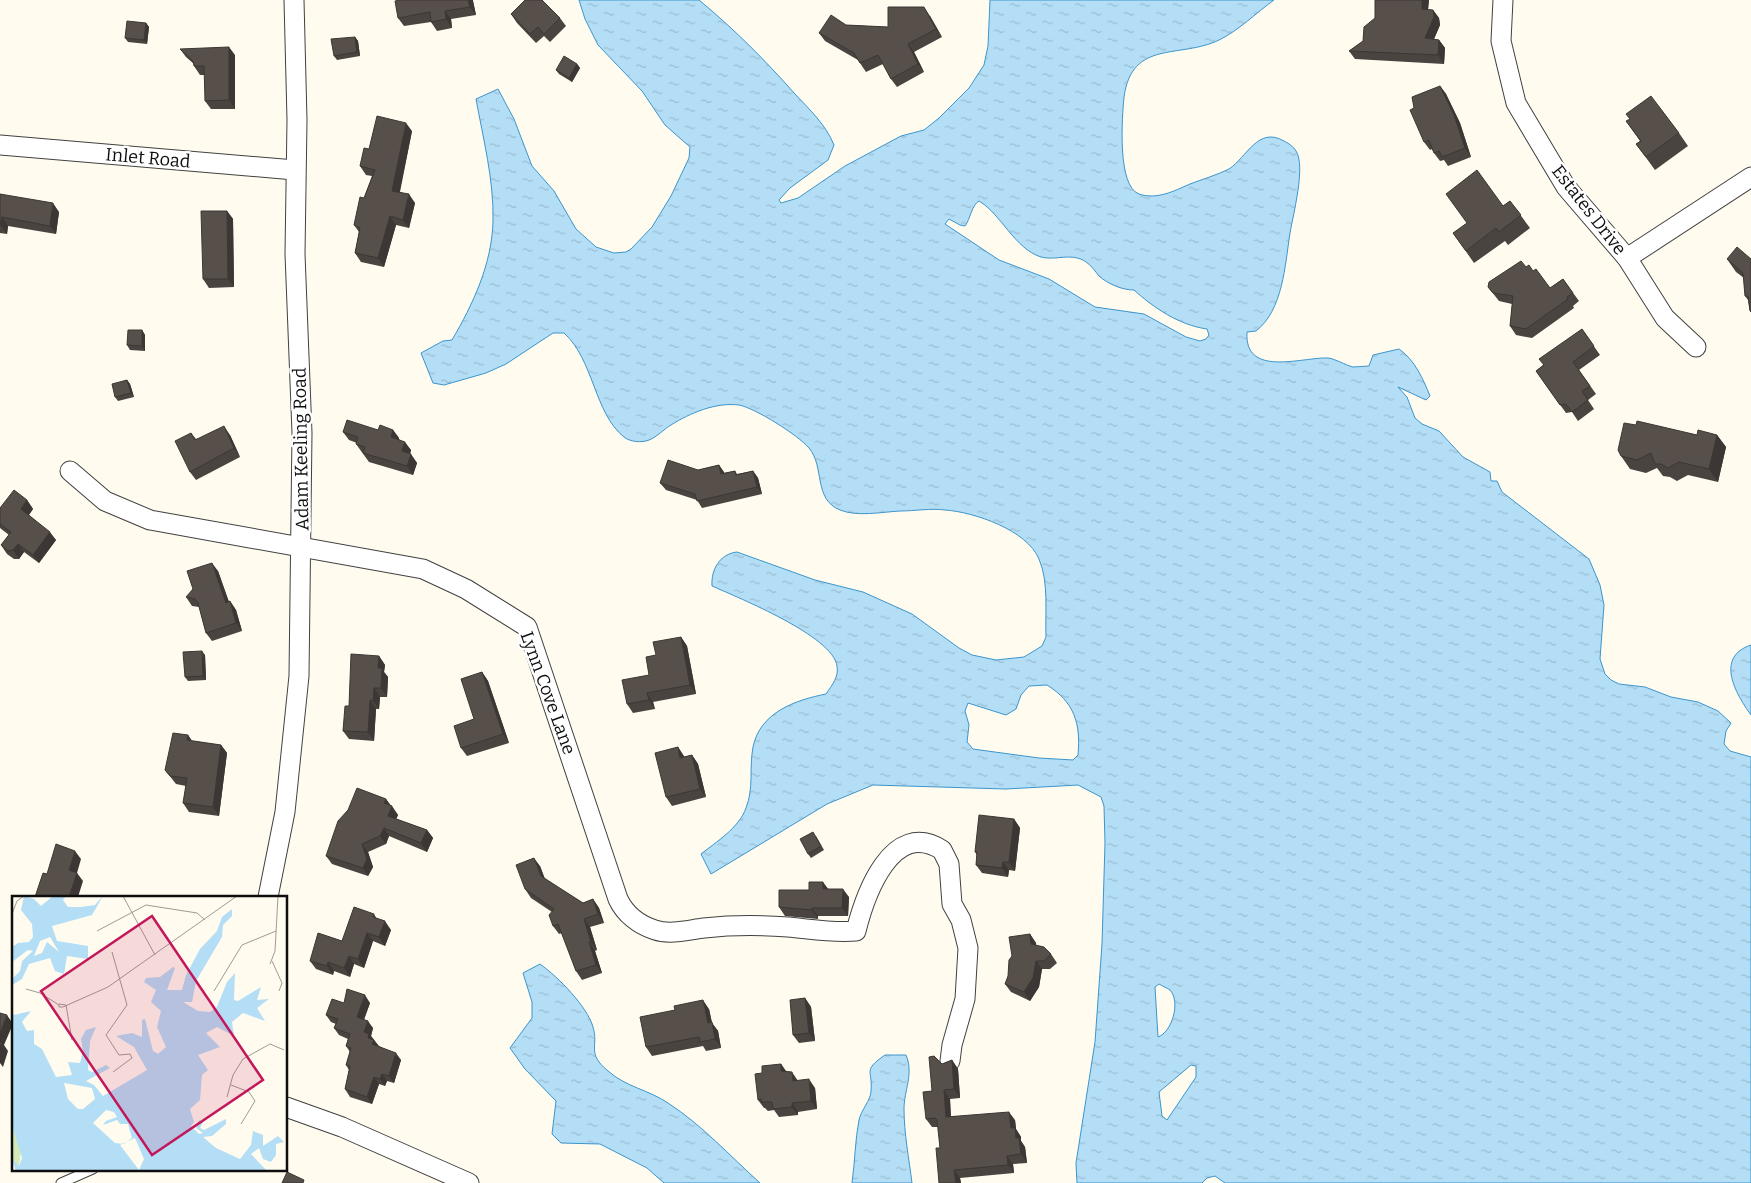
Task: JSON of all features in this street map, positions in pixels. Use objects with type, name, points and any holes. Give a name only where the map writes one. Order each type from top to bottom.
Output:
[{"type":"street","name":"Adam Keeling Road","points":[[268,896],[285,812],[299,676],[302,433],[296,254],[295,170],[297,120],[294,0]]},
{"type":"street","name":"Estates Drive","points":[[1503,0],[1501,41],[1516,103],[1566,187],[1626,258],[1665,318],[1696,347]]},
{"type":"street","name":"Inlet Road","points":[[0,145],[295,170]]},
{"type":"street","points":[[1626,258],[1751,177]]},
{"type":"street","name":"Lynn Cove Lane","points":[[70,471],[106,501],[150,520],[423,569],[466,589],[527,628],[618,899],[630,916],[642,925],[656,931],[670,932],[756,925],[835,933],[856,931],[863,902],[872,882],[885,864],[902,846],[914,841],[932,843],[946,856],[952,904],[961,920],[968,948],[965,999],[952,1045],[950,1061]]},
{"type":"street","points":[[288,1108],[342,1127],[469,1183]]},
{"type":"lane","points":[[61,1183],[91,1170]]},
{"type":"water","points":[[579,0],[699,0],[737,34],[812,112],[827,131],[834,145],[828,160],[790,188],[779,200],[781,203],[798,198],[845,166],[901,136],[924,130],[939,118],[969,88],[984,65],[988,46],[990,0],[1274,0],[1240,27],[1219,40],[1204,46],[1147,58],[1137,66],[1129,79],[1123,107],[1122,150],[1127,178],[1132,188],[1139,194],[1146,196],[1159,195],[1172,192],[1229,169],[1254,145],[1267,137],[1275,137],[1292,147],[1299,158],[1300,168],[1284,273],[1272,311],[1256,331],[1247,332],[1249,346],[1255,355],[1264,360],[1277,362],[1328,358],[1355,367],[1369,366],[1373,355],[1399,349],[1405,353],[1414,364],[1430,396],[1426,400],[1398,387],[1407,397],[1415,418],[1422,424],[1439,431],[1463,457],[1490,472],[1491,481],[1497,481],[1502,492],[1589,559],[1600,585],[1604,605],[1600,659],[1605,674],[1619,684],[1645,687],[1671,697],[1698,702],[1718,711],[1731,723],[1726,731],[1724,744],[1730,751],[1751,757],[1751,1183],[1225,1183],[1215,1176],[1207,1178],[1202,1183],[1077,1183],[1076,1163],[1095,1042],[1102,944],[1105,843],[1104,806],[1101,797],[1078,785],[1006,789],[873,785],[827,804],[711,874],[701,854],[733,828],[743,815],[750,793],[753,747],[763,725],[771,716],[792,704],[826,694],[835,681],[837,674],[837,666],[832,654],[803,631],[783,619],[712,586],[715,568],[721,559],[737,552],[815,580],[863,592],[912,614],[959,648],[972,655],[996,660],[1024,657],[1042,646],[1046,637],[1044,578],[1039,559],[1033,549],[1023,539],[998,524],[970,514],[940,509],[862,514],[840,510],[826,498],[817,464],[809,448],[786,429],[746,407],[721,405],[704,409],[686,416],[649,440],[636,442],[627,439],[614,427],[606,414],[582,357],[564,333],[553,333],[506,364],[486,373],[444,385],[433,383],[421,353],[443,341],[452,340],[480,283],[492,237],[492,190],[476,99],[498,89],[514,119],[532,166],[554,191],[576,229],[596,247],[614,253],[626,252],[631,249],[652,227],[671,196],[689,158],[690,147],[665,125],[642,91],[598,45],[585,19]],"holes":[[[979,201],[987,207],[1023,247],[1032,253],[1047,258],[1070,257],[1081,259],[1107,282],[1120,288],[1134,290],[1150,303],[1177,320],[1207,329],[1209,335],[1206,339],[1200,341],[1186,337],[1144,314],[1095,307],[1049,279],[999,260],[945,224],[949,219],[965,226],[976,203]],[[1047,685],[1064,699],[1074,714],[1079,744],[1078,755],[1073,760],[1039,758],[973,749],[967,742],[969,725],[965,711],[968,703],[1006,715],[1016,709],[1021,695],[1029,686]],[[1159,984],[1170,990],[1175,1002],[1171,1023],[1163,1034],[1158,1037],[1155,987]],[[1191,1065],[1196,1066],[1196,1077],[1167,1120],[1162,1116],[1159,1092]]]},
{"type":"water","points":[[1751,645],[1751,715],[1734,686],[1731,667],[1734,658],[1740,651]]},
{"type":"water","points":[[540,964],[563,984],[585,1010],[593,1027],[595,1054],[601,1065],[622,1081],[661,1099],[680,1112],[704,1131],[760,1183],[664,1183],[647,1168],[600,1144],[561,1143],[552,1134],[556,1101],[525,1069],[510,1048],[532,1018],[532,1002],[523,973]]},
{"type":"water","points":[[885,1055],[906,1055],[908,1062],[909,1075],[904,1102],[904,1118],[912,1183],[852,1183],[859,1120],[871,1094],[870,1071],[873,1064]]},
{"type":"building","points":[[468,0],[470,7],[445,11],[446,19],[431,22],[430,12],[398,18],[395,1]]},
{"type":"building","points":[[525,0],[542,0],[560,18],[544,34],[538,27],[530,34],[511,14]]},
{"type":"building","points":[[1375,0],[1422,0],[1422,9],[1433,10],[1434,17],[1425,38],[1439,40],[1438,55],[1349,51],[1363,41],[1364,27],[1375,18]]},
{"type":"building","points":[[888,7],[924,7],[936,29],[908,44],[918,64],[891,79],[878,55],[860,63],[854,53],[819,33],[831,15],[846,25],[888,27]]},
{"type":"building","points":[[127,21],[146,23],[144,40],[125,38]]},
{"type":"building","points":[[355,37],[357,52],[334,56],[331,39]]},
{"type":"building","points":[[229,47],[229,100],[205,101],[204,66],[194,66],[193,61],[180,49]]},
{"type":"building","points":[[564,56],[577,64],[569,78],[556,70]]},
{"type":"building","points":[[1440,86],[1454,115],[1465,148],[1442,157],[1439,151],[1434,153],[1429,140],[1424,142],[1410,110],[1414,108],[1412,97]]},
{"type":"building","points":[[1651,96],[1679,133],[1646,157],[1636,144],[1641,141],[1626,121],[1630,119],[1626,114]]},
{"type":"building","points":[[377,116],[406,123],[392,191],[409,194],[403,220],[390,216],[378,258],[355,253],[360,228],[354,225],[360,197],[364,198],[375,170],[360,166],[364,148],[369,149]]},
{"type":"building","points":[[1477,170],[1503,206],[1510,201],[1521,215],[1499,232],[1496,228],[1466,251],[1453,233],[1467,223],[1446,194]]},
{"type":"building","points":[[0,194],[53,203],[50,226],[2,217],[0,226]]},
{"type":"building","points":[[201,211],[227,211],[228,279],[203,279]]},
{"type":"building","points":[[1737,247],[1751,259],[1751,312],[1748,296],[1745,296],[1743,273],[1727,259]]},
{"type":"building","points":[[1521,261],[1526,267],[1529,265],[1533,271],[1536,269],[1550,288],[1563,279],[1573,293],[1567,297],[1568,299],[1526,329],[1510,326],[1513,296],[1493,293],[1488,287],[1489,282]]},
{"type":"building","points":[[1582,329],[1594,346],[1573,362],[1590,386],[1582,391],[1588,400],[1572,412],[1566,404],[1560,405],[1536,371],[1544,365],[1539,359]]},
{"type":"building","points":[[128,330],[142,330],[142,346],[127,345]]},
{"type":"building","points":[[127,380],[131,393],[115,397],[112,384]]},
{"type":"building","points":[[347,420],[378,430],[380,425],[393,430],[391,437],[405,442],[402,451],[411,454],[407,466],[363,453],[365,447],[356,444],[358,437],[343,432]]},
{"type":"building","points":[[1637,421],[1697,435],[1698,430],[1717,435],[1709,469],[1679,462],[1668,468],[1661,464],[1655,464],[1651,453],[1637,460],[1621,456],[1618,450],[1624,423],[1636,425]]},
{"type":"building","points":[[224,426],[234,448],[190,472],[175,441],[191,433],[195,440]]},
{"type":"building","points":[[668,460],[698,470],[719,465],[721,474],[735,471],[736,475],[753,471],[757,487],[697,501],[695,494],[660,483]]},
{"type":"building","points":[[14,490],[27,500],[21,509],[50,532],[33,555],[18,544],[13,550],[8,551],[1,545],[11,532],[0,524],[0,508]]},
{"type":"building","points":[[212,563],[226,603],[230,601],[236,623],[206,633],[198,603],[195,599],[186,597],[193,589],[187,571]]},
{"type":"building","points":[[681,637],[690,685],[647,693],[649,700],[627,704],[622,680],[649,675],[646,657],[656,655],[653,642]]},
{"type":"building","points":[[202,651],[203,676],[185,677],[183,652]]},
{"type":"building","points":[[351,654],[379,656],[378,668],[382,668],[381,688],[374,688],[373,701],[370,700],[368,732],[343,731],[345,706],[349,706]]},
{"type":"building","points":[[482,672],[503,734],[461,748],[454,726],[474,719],[461,679]]},
{"type":"building","points":[[173,733],[188,735],[187,740],[221,745],[213,807],[183,803],[187,778],[170,776],[165,770]]},
{"type":"building","points":[[678,747],[680,758],[692,755],[700,789],[666,797],[655,753]]},
{"type":"building","points":[[357,788],[386,799],[384,803],[392,806],[388,816],[427,830],[421,843],[384,828],[380,836],[362,844],[367,859],[363,868],[326,856],[338,821],[348,810]]},
{"type":"building","points":[[979,815],[1014,819],[1009,862],[1003,862],[1002,868],[976,865],[977,852],[975,852]]},
{"type":"building","points":[[813,832],[821,846],[808,854],[800,839]]},
{"type":"building","points":[[56,844],[75,851],[69,870],[77,873],[69,896],[35,896],[43,873],[47,874]]},
{"type":"building","points":[[534,858],[541,876],[583,903],[593,899],[598,914],[584,919],[596,965],[576,971],[558,924],[553,926],[549,915],[554,909],[525,889],[516,865]]},
{"type":"building","points":[[809,882],[823,882],[823,889],[843,889],[842,908],[812,908],[812,910],[779,907],[779,890],[809,890]]},
{"type":"building","points":[[354,907],[374,914],[373,917],[385,921],[379,937],[367,933],[358,959],[349,956],[344,968],[328,962],[327,966],[310,961],[318,933],[342,941]]},
{"type":"building","points":[[1030,934],[1031,944],[1044,947],[1051,954],[1044,961],[1036,961],[1033,978],[1024,992],[1005,984],[1008,976],[1009,960],[1012,956],[1009,937]]},
{"type":"building","points":[[347,989],[365,995],[357,1017],[368,1021],[364,1032],[369,1034],[368,1038],[374,1040],[372,1044],[396,1053],[389,1076],[382,1074],[380,1079],[374,1077],[367,1097],[345,1089],[350,1066],[346,1065],[351,1048],[346,1046],[350,1034],[334,1028],[338,1019],[326,1015],[332,999],[344,1003]]},
{"type":"building","points":[[805,998],[809,1033],[793,1035],[790,1000]]},
{"type":"building","points":[[703,1000],[708,1023],[712,1022],[715,1039],[700,1042],[699,1037],[646,1047],[640,1017],[675,1010],[674,1006]]},
{"type":"building","points":[[0,1013],[7,1015],[0,1033]]},
{"type":"building","points":[[934,1056],[942,1064],[952,1060],[954,1089],[944,1090],[946,1117],[1009,1112],[1011,1128],[1015,1128],[1016,1138],[1019,1138],[1021,1154],[1007,1156],[1008,1165],[954,1170],[956,1183],[939,1183],[936,1148],[940,1148],[937,1120],[935,1118],[926,1119],[923,1092],[932,1091],[929,1057]]},
{"type":"building","points":[[781,1064],[781,1071],[792,1072],[793,1081],[809,1079],[811,1101],[792,1103],[792,1107],[773,1109],[772,1102],[758,1100],[755,1074],[762,1073],[762,1066]]},
{"type":"building","points":[[287,1172],[304,1180],[303,1183],[282,1183]]}]
